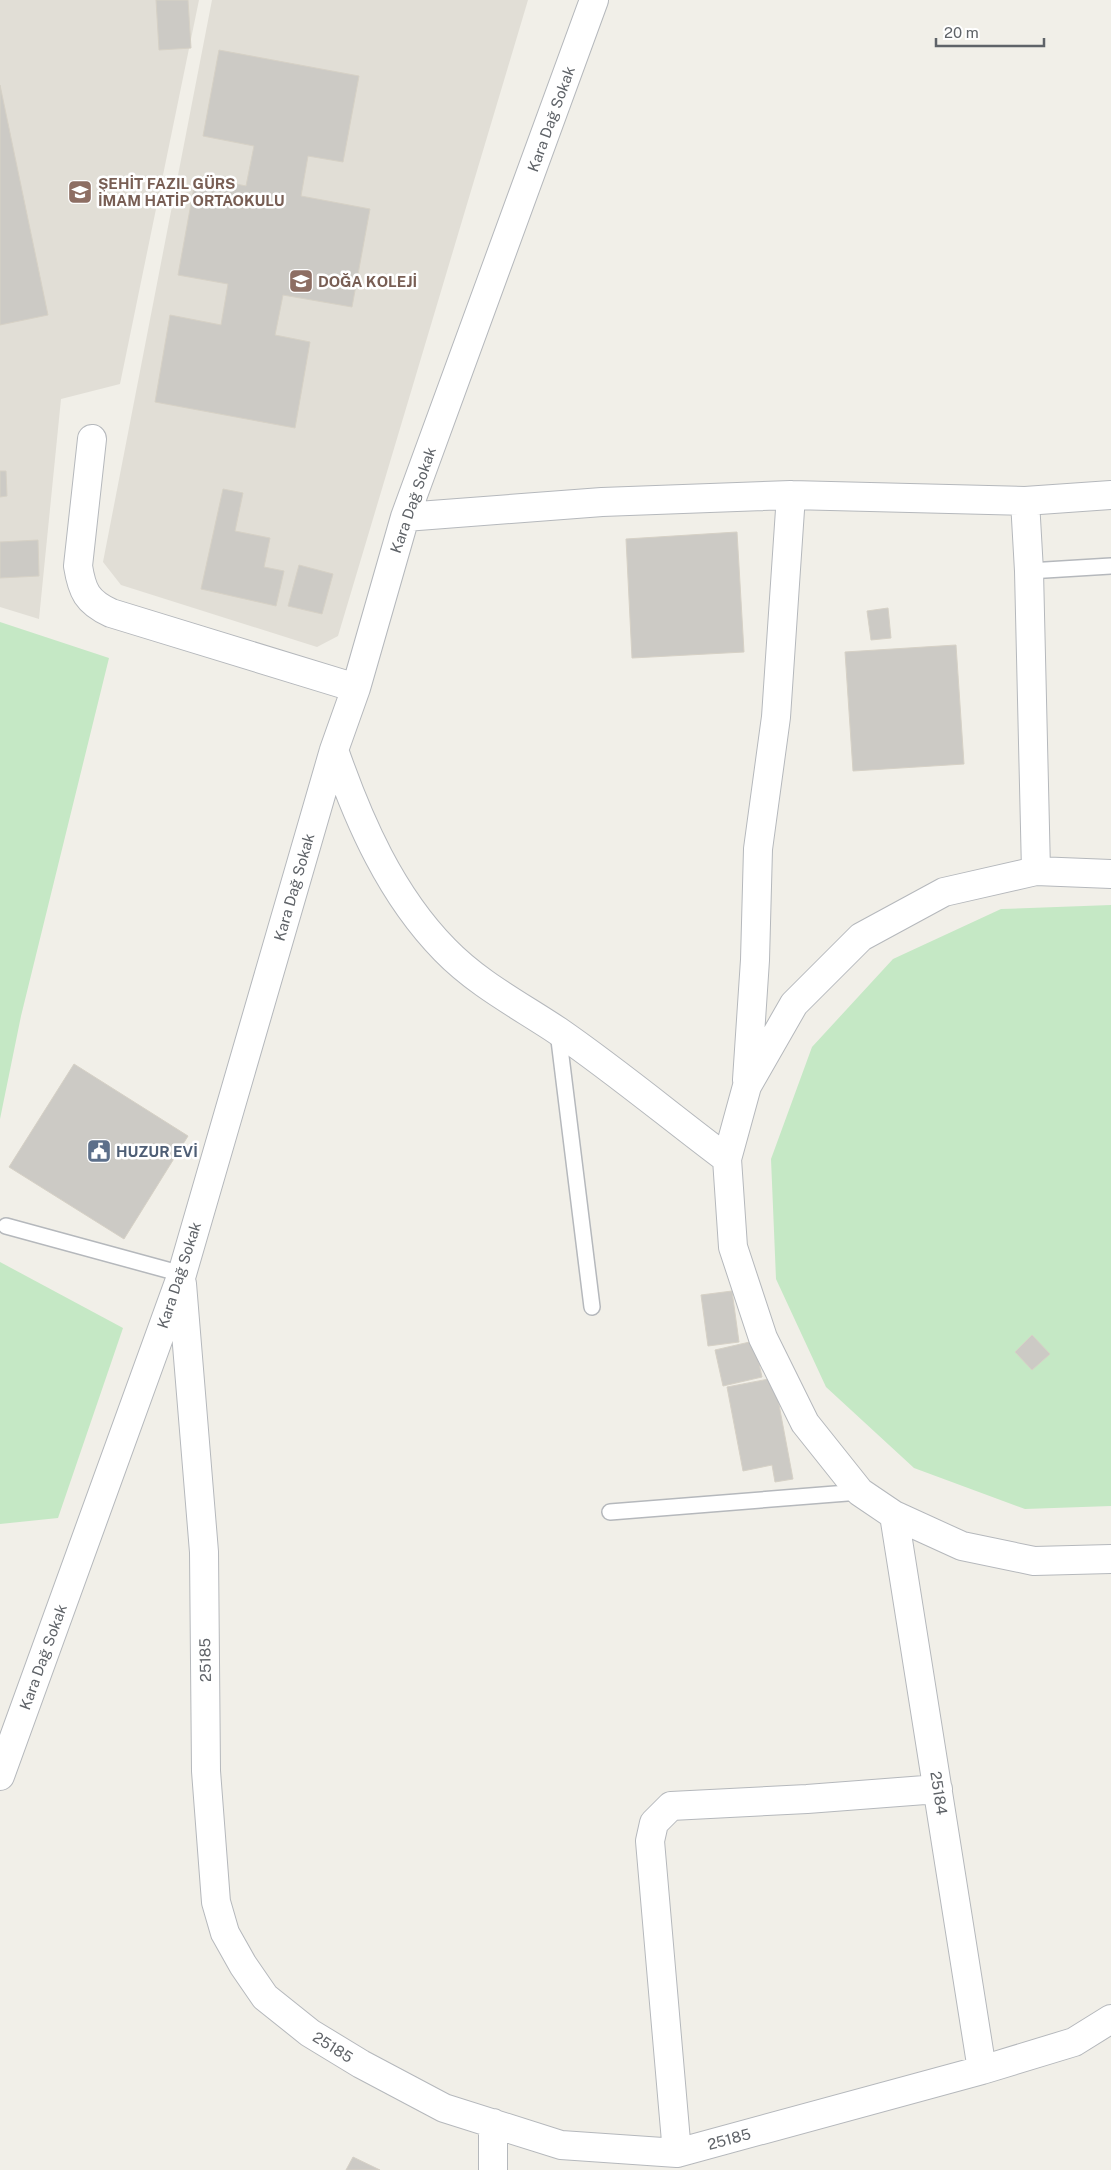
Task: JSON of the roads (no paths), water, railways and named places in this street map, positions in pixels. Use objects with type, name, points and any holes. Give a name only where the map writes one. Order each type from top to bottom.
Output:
[{"type":"street","name":"Kara Dağ Sokak","points":[[0,1776],[182,1274],[334,750],[356,688],[405,517],[594,0]]},
{"type":"street","points":[[92,439],[78,566],[80,582],[87,596],[97,606],[111,614],[356,688]]},
{"type":"street","points":[[791,495],[776,717],[758,849],[755,960],[747,1086],[727,1159],[732,1247],[763,1338],[805,1423],[860,1492],[894,1515],[962,1546],[1034,1561],[1111,1559]]},
{"type":"street","points":[[405,517],[602,502],[791,495],[1025,501],[1111,495]]},
{"type":"street","points":[[1025,501],[1036,870]]},
{"type":"street","points":[[334,750],[352,803],[365,830],[394,882],[426,929],[445,950],[486,986],[558,1032],[727,1159]]},
{"type":"street","points":[[747,1086],[794,1004],[861,937],[944,892],[1036,870],[1111,874]]},
{"type":"street","name":"25185","points":[[182,1274],[204,1552],[206,1771],[216,1902],[225,1933],[243,1965],[265,1997],[310,2033],[361,2064],[444,2108],[561,2145],[677,2153],[982,2070],[1074,2042],[1111,2018]]},
{"type":"street","name":"25184","points":[[894,1515],[982,2070]]},
{"type":"street","points":[[677,2153],[650,1841],[654,1823],[671,1806],[807,1799],[938,1789]]},
{"type":"street","points":[[493,2124],[493,2170]]},
{"type":"lane","points":[[1028,571],[1111,566]]},
{"type":"lane","points":[[558,1032],[592,1306]]},
{"type":"lane","points":[[6,1226],[182,1274]]},
{"type":"lane","points":[[610,1512],[860,1492]]},
{"type":"place","name":"ŞEHİT FAZIL GÜRS İMAM HATİP ORTAOKULU","points":[[80,192]]},
{"type":"place","name":"DOĞA KOLEJİ","points":[[301,281]]},
{"type":"place","name":"HUZUR EVİ","points":[[99,1151]]}]
